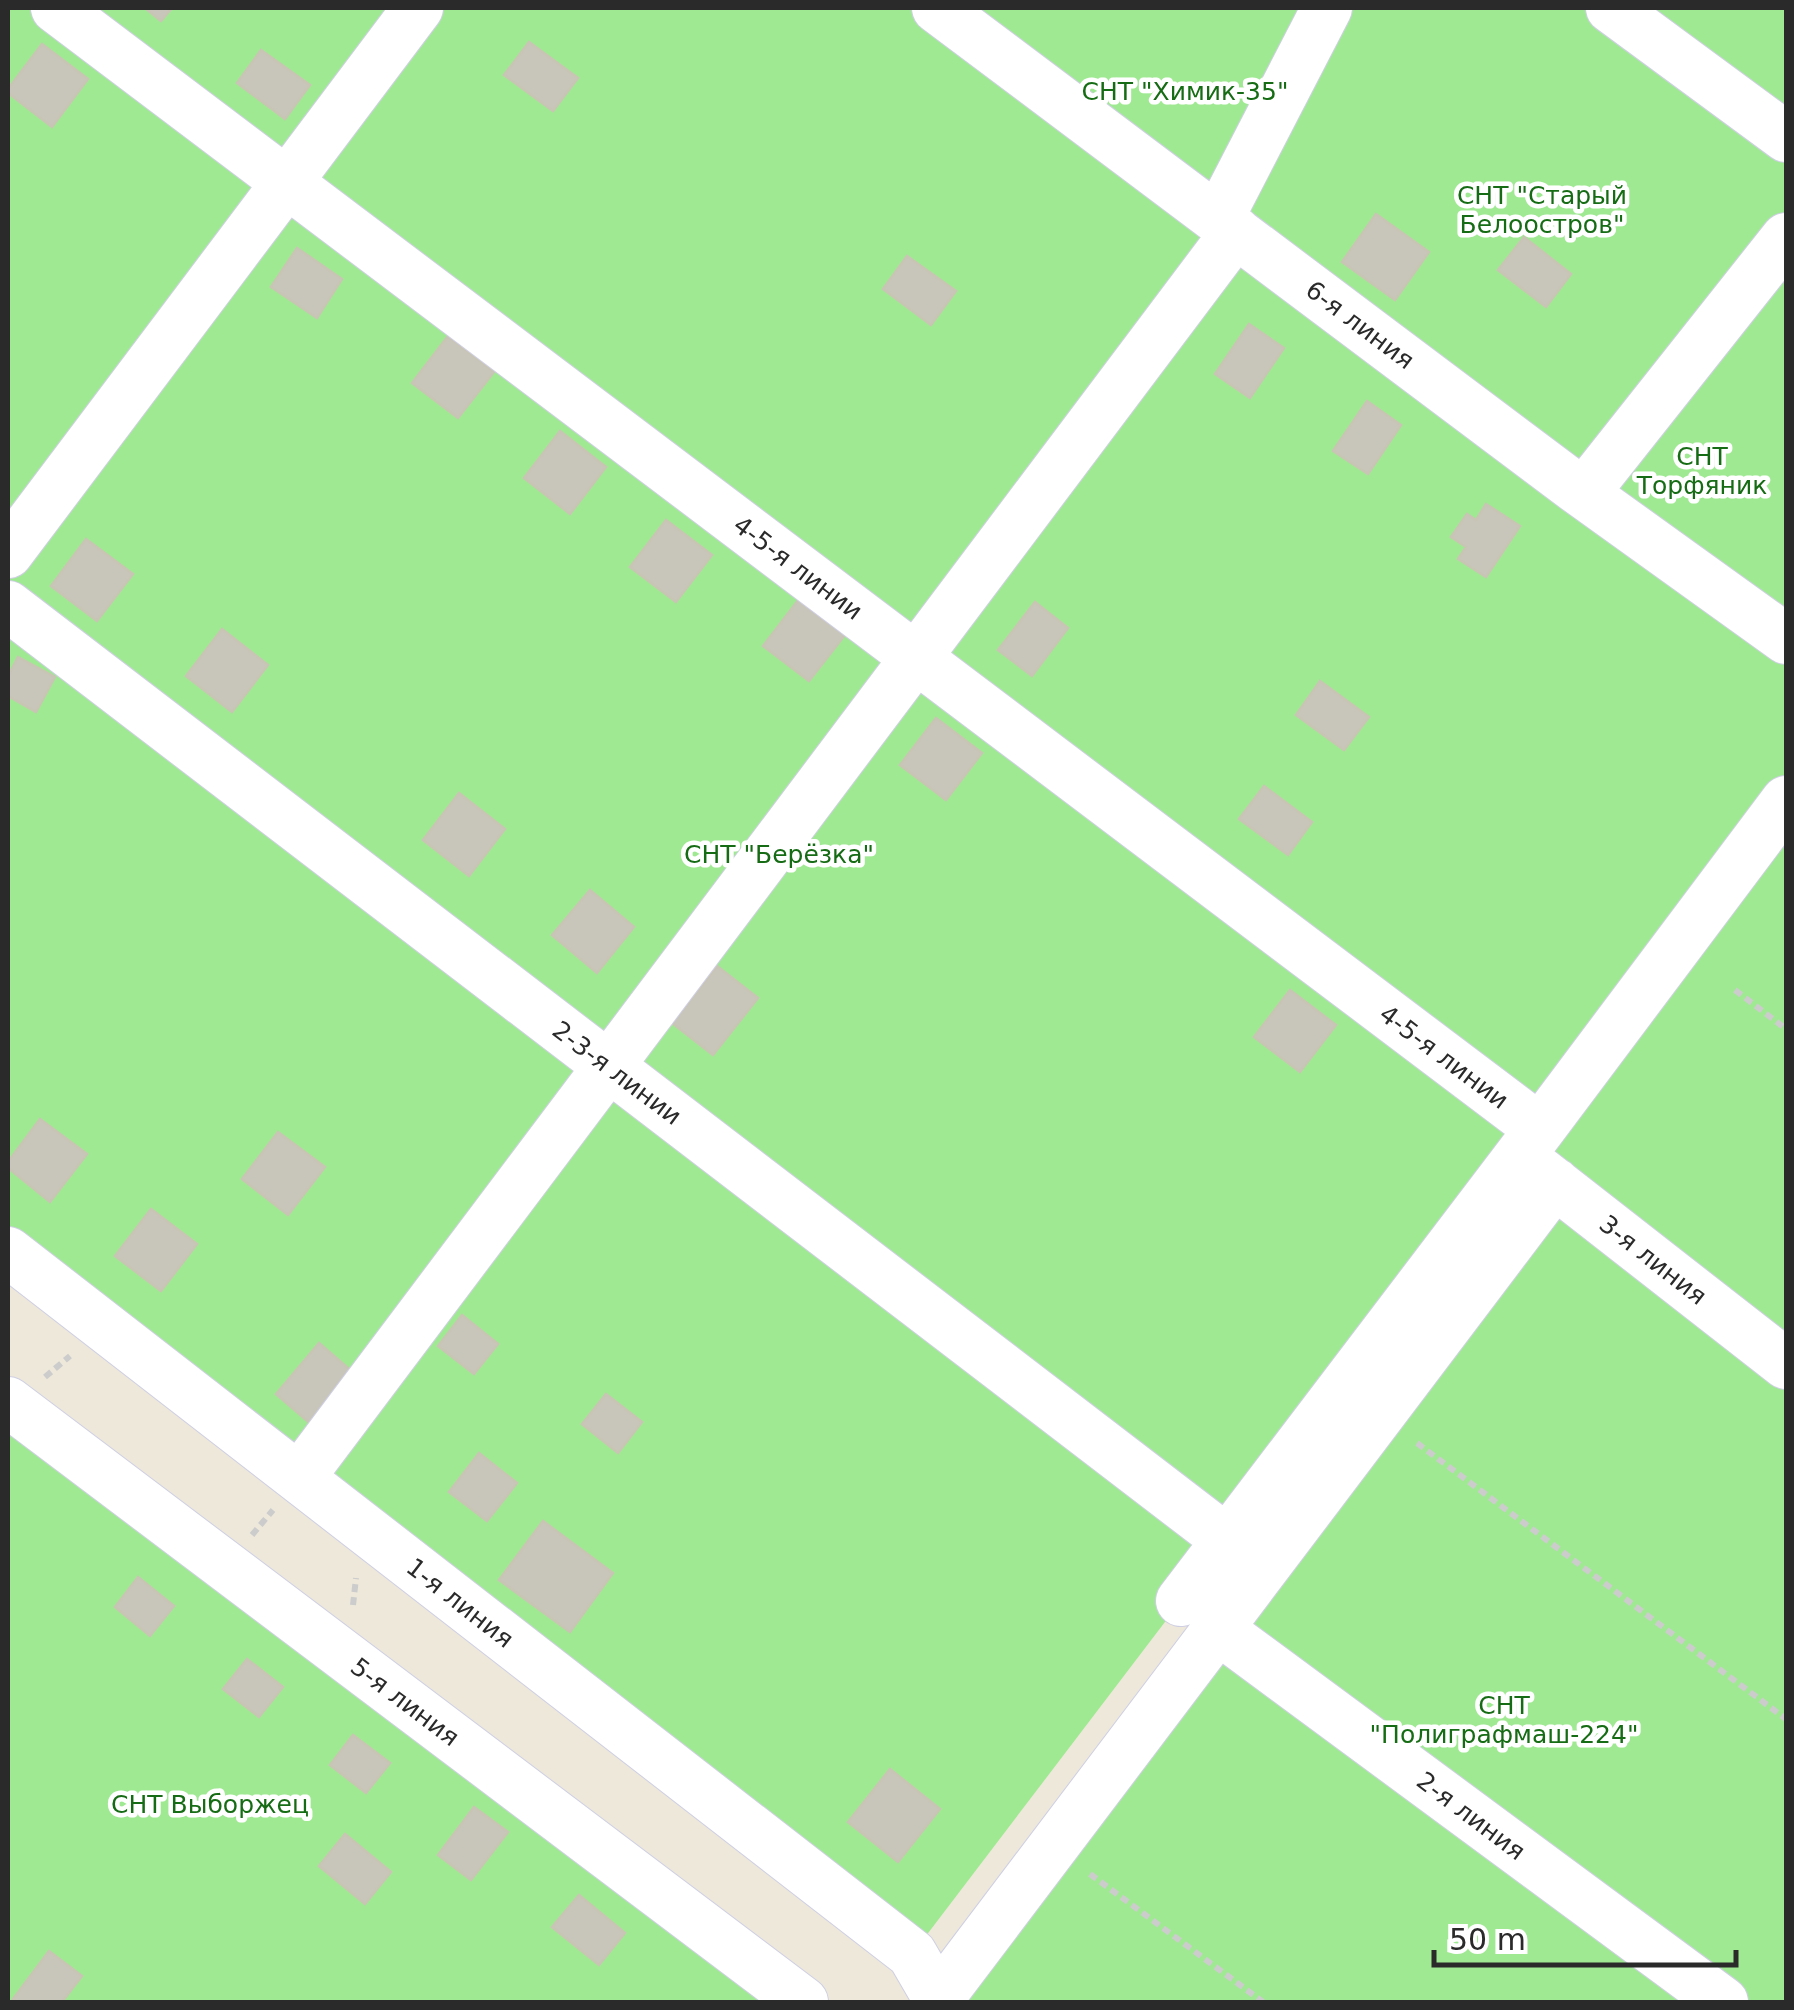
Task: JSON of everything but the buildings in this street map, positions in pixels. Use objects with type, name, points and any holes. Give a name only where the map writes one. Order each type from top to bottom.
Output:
[{"type":"street","name":"4-5-я линии","points":[[56,8],[916,657],[1538,1156]]},
{"type":"street","points":[[8,553],[418,8]]},
{"type":"street","name":"6-я линия","points":[[937,8],[1584,493],[1786,639]]},
{"type":"street","points":[[299,1478],[916,657],[1227,225],[1327,8]]},
{"type":"street","points":[[1611,8],[1786,137]]},
{"type":"street","points":[[1584,493],[1786,238]]},
{"type":"street","name":"2-3-я линии","points":[[8,606],[1227,1540]]},
{"type":"street","points":[[938,2001],[1200,1615],[1538,1156],[1786,800]]},
{"type":"street","points":[[1200,1615],[1227,1540],[1538,1156]]},
{"type":"street","name":"3-я линия","points":[[1538,1156],[1786,1364]]},
{"type":"street","name":"1-я линия","points":[[8,1252],[912,1954],[938,2001]]},
{"type":"street","name":"5-я линия","points":[[11,1404],[804,2002]]},
{"type":"street","name":"2-я линия","points":[[1200,1615],[1723,2002]]},
{"type":"path","points":[[1736,990],[1786,1028]]},
{"type":"path","points":[[11,1404],[60,1362],[109,1331]]},
{"type":"path","points":[[1418,1443],[1786,1719]]},
{"type":"path","points":[[226,1567],[299,1478]]},
{"type":"path","points":[[319,1637],[341,1629],[350,1618],[356,1577],[362,1565],[389,1548]]},
{"type":"path","points":[[1090,1874],[1262,2002]]},
{"type":"green space","name":"СНТ \"Берёзка\"","points":[[8,8],[1786,8],[1786,2002],[953,2002],[1522,1153],[919,1945],[8,1252]]},
{"type":"green space","name":"СНТ Выборжец","points":[[8,1401],[809,2002],[8,2002]]},
{"type":"park label","name":"СНТ \"Химик-35\"","points":[[1185,91]]},
{"type":"park label","name":"СНТ \"Старый Белоостров\"","points":[[1542,210]]},
{"type":"park label","name":"СНТ Торфяник","points":[[1702,470]]},
{"type":"park label","name":"СНТ \"Полиграфмаш-224\"","points":[[1504,1720]]}]
